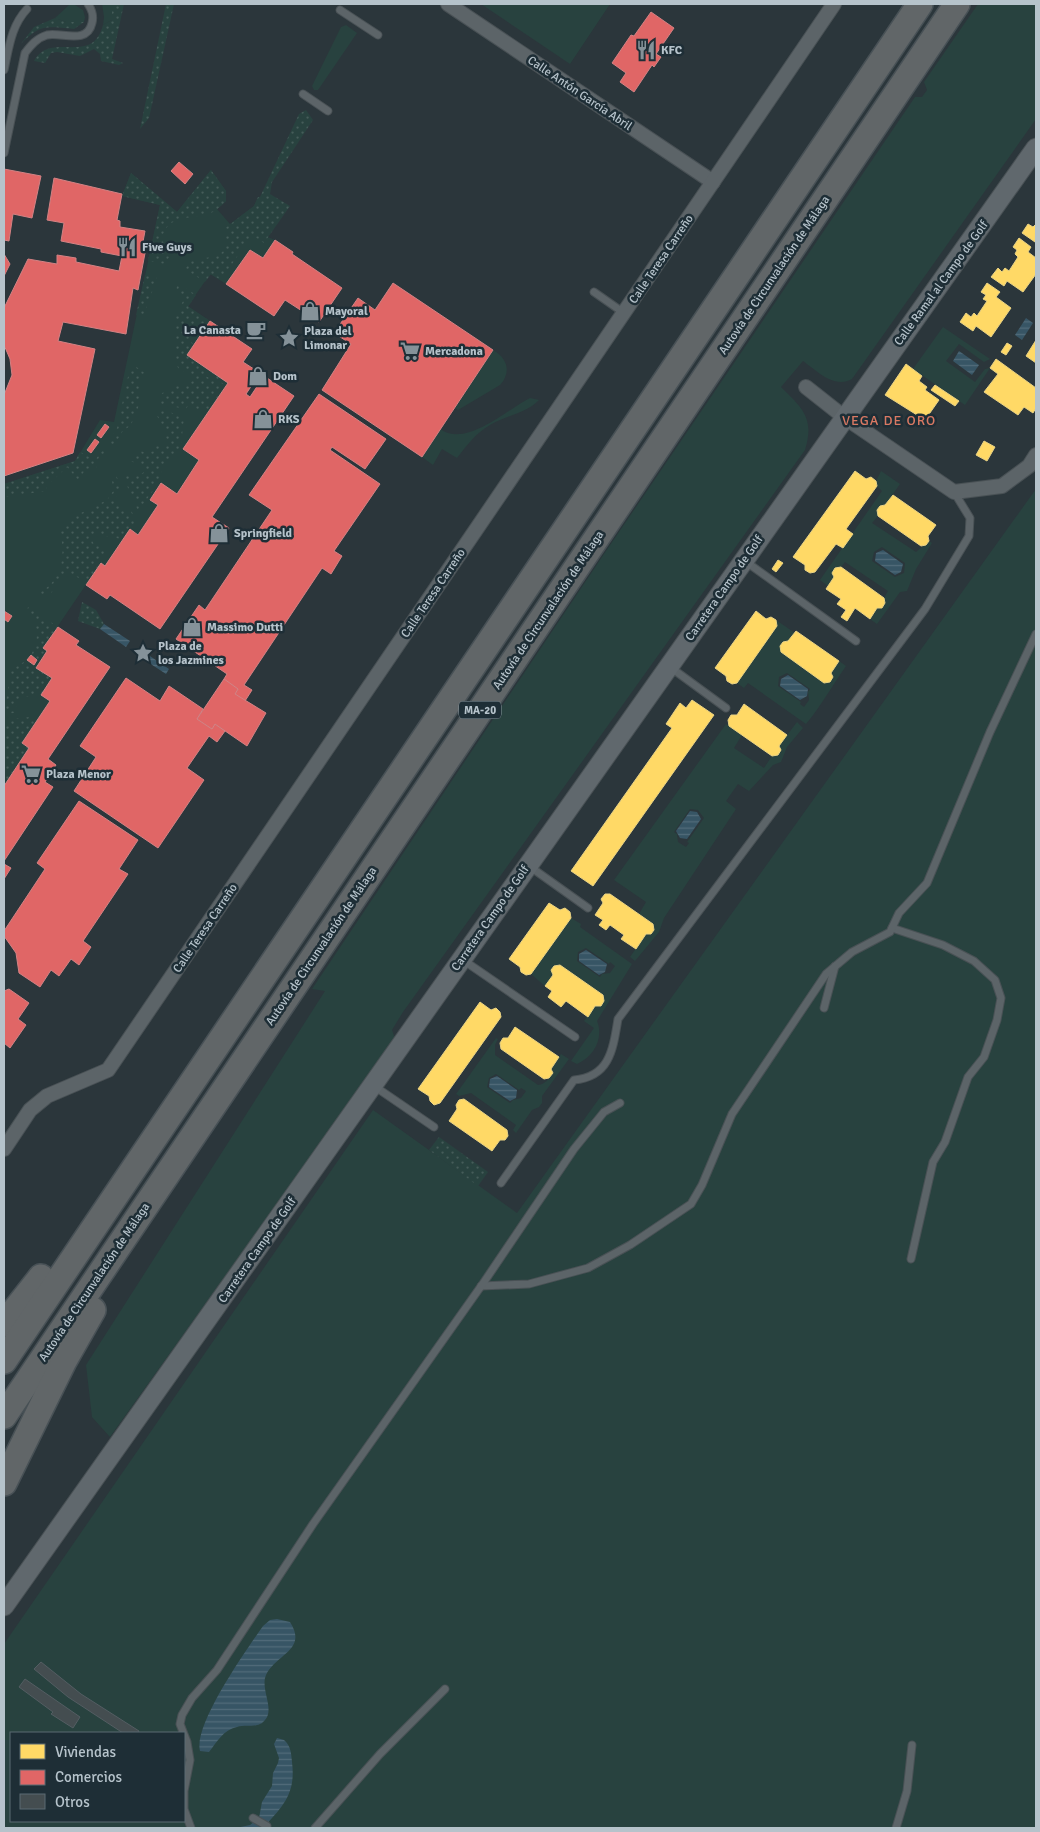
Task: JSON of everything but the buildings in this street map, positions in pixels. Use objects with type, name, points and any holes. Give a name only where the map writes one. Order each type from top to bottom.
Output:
[{"type":"highway","name":"MA-20","points":[[4,1361],[920,4]]},
{"type":"highway","name":"Autovía de Circunvalación de Málaga","points":[[4,1416],[957,4]]},
{"type":"highway","points":[[4,1324],[68,1240],[102,1216]]},
{"type":"highway","points":[[4,1484],[64,1361],[102,1293],[116,1249]]},
{"type":"street","name":"Calle Antón García Abril","points":[[448,4],[713,182]]},
{"type":"street","name":"Calle Teresa Carreño","points":[[4,1149],[30,1110],[48,1096],[108,1070],[834,4]]},
{"type":"street","name":"Calle Ramal al Campo de Golf","points":[[844,417],[943,282],[1036,148]]},
{"type":"street","points":[[806,387],[844,417],[954,492],[1002,486],[1029,466],[1036,455]]},
{"type":"street","name":"Carretera Campo de Golf","points":[[4,1606],[374,1085],[844,417]]},
{"type":"lane","points":[[4,153],[25,53],[38,39],[46,36],[77,37],[84,34],[92,25],[93,14],[88,4]]},
{"type":"lane","points":[[4,70],[12,34],[18,18],[26,9]]},
{"type":"lane","points":[[340,10],[378,35]]},
{"type":"lane","points":[[303,94],[328,111]]},
{"type":"lane","points":[[594,292],[625,313]]},
{"type":"lane","points":[[501,1183],[574,1080],[587,1079],[606,1065],[614,1044],[618,1019],[925,609],[969,536],[970,518],[954,492]]},
{"type":"lane","points":[[743,560],[856,641]]},
{"type":"lane","points":[[481,1286],[529,1284],[588,1268],[630,1245],[690,1204],[702,1185],[732,1114],[826,974],[852,952],[890,932],[899,913],[927,883],[990,732],[1036,634]]},
{"type":"lane","points":[[668,666],[726,708]]},
{"type":"lane","points":[[527,865],[588,908]]},
{"type":"lane","points":[[892,928],[943,945],[974,961],[995,980],[1001,998],[997,1020],[984,1058],[968,1077],[945,1142],[933,1162],[911,1259]]},
{"type":"lane","points":[[461,959],[575,1037]]},
{"type":"lane","points":[[824,1008],[835,966]]},
{"type":"lane","points":[[374,1085],[434,1127]]},
{"type":"lane","points":[[183,1732],[180,1724],[182,1715],[192,1698],[216,1670],[313,1524],[481,1286],[585,1133],[604,1112],[620,1103]]},
{"type":"lane","points":[[315,1828],[380,1754],[445,1689]]},
{"type":"lane","points":[[185,1737],[190,1760],[185,1786]]},
{"type":"lane","points":[[896,1828],[907,1791],[912,1746]]},
{"type":"lane","points":[[185,1812],[191,1828]]},
{"type":"lane","points":[[253,1818],[267,1826]]},
{"type":"green space","points":[[102,4],[112,4],[112,20],[103,25],[104,17]]},
{"type":"green space","points":[[112,4],[124,4],[112,59],[123,63],[119,65],[101,61],[100,54],[94,49],[80,56],[57,52],[51,53],[45,63],[34,61],[41,52],[50,48],[81,47],[90,44],[98,37],[103,25],[112,20]]},
{"type":"green space","points":[[166,4],[174,4],[149,118],[140,129]]},
{"type":"green space","points":[[481,4],[610,4],[570,64]]},
{"type":"green space","points":[[978,4],[1036,4],[1036,119],[852,379],[839,382],[826,378],[803,361],[781,387],[805,414],[808,439],[805,450],[403,1012],[392,1030],[395,1039],[110,1437],[92,1417],[86,1365],[325,991],[312,989],[604,554],[915,97],[922,97],[927,90],[924,82]]},
{"type":"green space","points":[[69,5],[75,5],[83,10],[84,22],[66,22],[55,18]]},
{"type":"green space","points":[[55,18],[66,22],[84,22],[74,29],[44,28],[33,33],[20,45],[34,27]]},
{"type":"green space","points":[[346,25],[357,33],[318,90],[314,90],[312,86],[341,27]]},
{"type":"green space","points":[[306,110],[313,120],[272,182],[270,194],[290,206],[264,243],[252,235],[221,280],[211,274],[205,282],[185,269],[192,260],[218,256],[224,250],[224,229],[254,206],[299,114]]},
{"type":"green space","points":[[211,170],[226,191],[226,201],[217,209],[230,224],[254,206],[258,197],[251,230],[275,240],[263,258],[250,250],[226,284],[210,274],[188,306],[210,321],[187,355],[228,383],[183,449],[199,460],[177,494],[160,484],[150,500],[158,505],[138,535],[130,529],[105,566],[100,564],[43,648],[47,651],[36,667],[52,678],[41,695],[50,701],[22,743],[4,786],[4,484],[75,461],[100,420],[114,422],[160,205],[122,196],[131,173],[177,212]]},
{"type":"green space","points":[[211,170],[226,191],[226,201],[211,213],[175,221],[165,230],[162,238],[165,247],[171,254],[165,264],[148,261],[160,205],[122,196],[131,173],[177,212]]},
{"type":"green space","points":[[145,275],[157,278],[143,317],[136,315]]},
{"type":"green space","points":[[178,283],[196,295],[188,307],[210,321],[205,328],[190,328],[189,339],[194,345],[187,355],[208,369],[204,375],[209,378],[212,373],[222,379],[220,382],[226,385],[217,399],[213,397],[210,402],[213,405],[209,410],[202,406],[199,410],[189,404],[186,409],[159,404],[162,393],[171,391],[174,384],[187,386],[193,380],[191,375],[179,369],[175,363],[176,316],[184,299],[176,290]]},
{"type":"green space","points":[[943,327],[990,359],[984,362],[959,344],[946,361],[975,382],[985,369],[990,368],[965,405],[913,369]]},
{"type":"green space","points":[[493,350],[505,361],[507,370],[504,380],[500,385],[458,410],[455,408]]},
{"type":"green space","points":[[135,366],[146,374],[138,384],[142,398],[131,425],[122,432],[114,446],[109,442],[117,428],[129,372]]},
{"type":"green space","points":[[530,398],[539,400],[534,405],[485,428],[457,458],[442,449],[433,465],[422,457],[440,429],[450,434],[474,431]]},
{"type":"green space","points":[[158,410],[170,412],[184,419],[180,452],[163,467],[156,487],[138,511],[122,474],[140,475],[144,472],[145,468],[142,464],[128,461],[138,449],[145,453],[154,451],[156,442],[164,445],[168,443],[160,420],[156,415]]},
{"type":"green space","points":[[103,450],[108,454],[98,461],[96,468],[86,469],[78,480],[67,467],[51,482],[45,483],[47,491],[4,497],[4,484],[75,461],[80,452],[95,460]]},
{"type":"green space","points":[[881,471],[900,484],[885,505],[880,506],[877,510],[878,516],[872,523],[916,552],[929,541],[932,543],[916,569],[907,591],[900,592],[877,624],[870,619],[877,608],[882,608],[888,591],[845,562],[841,567],[835,568],[834,577],[828,586],[820,580],[882,491],[877,486],[876,481]],"holes":[[[882,547],[905,563],[904,573],[895,577],[872,561],[874,552]]]},
{"type":"green space","points":[[115,473],[122,489],[115,498],[116,501],[120,507],[131,510],[136,521],[122,541],[112,535],[105,537],[98,533],[92,535],[91,539],[94,544],[109,551],[87,583],[67,571],[49,596],[37,594],[52,583],[60,568],[62,541],[60,531],[75,516],[107,500],[114,490],[111,477]]},
{"type":"green space","points":[[1036,489],[1036,1828],[4,1828],[4,1644],[373,1110],[517,1213]]},
{"type":"green space","points":[[82,602],[96,610],[104,624],[100,629],[78,621]]},
{"type":"green space","points":[[28,607],[58,627],[43,648],[47,651],[36,667],[52,678],[41,695],[23,698],[14,713],[4,714],[11,670],[27,660],[34,665],[37,660],[31,655],[36,644],[37,633],[34,622],[27,612]]},
{"type":"green space","points":[[776,620],[795,633],[780,646],[833,677],[831,673],[839,661],[846,666],[806,724],[748,683],[744,688],[737,683],[777,626]],"holes":[[[787,673],[810,689],[808,692],[809,700],[804,707],[800,704],[801,702],[778,686],[779,677]]]},
{"type":"green space","points":[[30,717],[36,721],[22,743],[29,748],[4,786],[4,720]]},
{"type":"green space","points":[[797,722],[803,728],[787,747],[781,762],[773,765],[749,791],[738,784],[726,801],[736,809],[664,918],[659,932],[635,961],[630,957],[646,934],[651,934],[654,930],[653,924],[639,914],[646,902],[614,880],[726,724],[742,735],[734,748],[764,768],[772,756],[778,755],[781,751],[779,746]],"holes":[[[690,809],[698,810],[704,818],[687,842],[689,843],[686,847],[678,842],[677,834],[674,832]]]},
{"type":"green space","points":[[571,918],[581,924],[580,927],[632,964],[597,1021],[599,1034],[593,1052],[577,1064],[571,1061],[594,1028],[584,1021],[603,995],[560,965],[554,966],[551,970],[553,975],[545,986],[531,974]],"holes":[[[586,948],[609,964],[610,962],[615,966],[610,973],[602,974],[600,977],[577,961],[578,952]]]},
{"type":"green space","points":[[496,1038],[498,1039],[495,1045],[495,1055],[538,1085],[545,1082],[553,1073],[551,1069],[561,1054],[569,1059],[542,1096],[542,1103],[539,1107],[532,1110],[516,1133],[513,1130],[516,1125],[471,1093],[459,1096],[456,1094]],"holes":[[[496,1074],[519,1090],[521,1088],[526,1091],[521,1098],[510,1103],[487,1087],[489,1078]]]},
{"type":"green space","points":[[439,1137],[488,1172],[478,1186],[429,1150]]},
{"type":"water","points":[[1026,318],[1033,323],[1022,340],[1015,335]]},
{"type":"water","points":[[959,351],[979,365],[972,375],[953,361]]},
{"type":"water","points":[[883,550],[903,564],[901,572],[895,575],[875,561],[876,553]]},
{"type":"water","points":[[104,624],[130,641],[126,647],[100,629]]},
{"type":"water","points":[[144,652],[169,669],[166,674],[140,657]]},
{"type":"water","points":[[788,675],[808,689],[807,696],[800,700],[780,686],[781,679]]},
{"type":"water","points":[[690,811],[697,812],[701,819],[687,839],[680,838],[676,831]]},
{"type":"water","points":[[586,950],[607,964],[605,972],[599,975],[579,961],[579,954]]},
{"type":"water","points":[[497,1076],[517,1090],[516,1098],[510,1101],[489,1087],[490,1079]]},
{"type":"water","points":[[277,1619],[290,1622],[295,1631],[295,1639],[293,1646],[276,1662],[266,1675],[265,1686],[269,1710],[268,1715],[262,1723],[252,1726],[241,1726],[228,1731],[209,1752],[200,1751],[200,1739],[205,1724],[223,1687],[263,1626],[270,1620]]},
{"type":"water","points":[[277,1738],[286,1742],[291,1753],[293,1773],[287,1799],[263,1828],[236,1828],[250,1825],[259,1818],[262,1802],[272,1786],[273,1773],[278,1763],[279,1758],[274,1744]]},
{"type":"place","name":"KFC","points":[[646,50]]},
{"type":"place","name":"Five Guys","points":[[127,247]]},
{"type":"place","name":"Mayoral","points":[[310,311]]},
{"type":"place","name":"La Canasta","points":[[256,330]]},
{"type":"place","name":"Plaza del Limonar","points":[[289,338]]},
{"type":"place","name":"Mercadona","points":[[410,351]]},
{"type":"place","name":"Dom","points":[[258,376]]},
{"type":"place","name":"RKS","points":[[263,419]]},
{"type":"place","name":"Springfield","points":[[219,533]]},
{"type":"place","name":"Massimo Dutti","points":[[192,627]]},
{"type":"place","name":"Plaza de los Jazmines","points":[[143,653]]},
{"type":"place","name":"Plaza Menor","points":[[31,774]]},
{"type":"district","name":"VEGA DE ORO","points":[[889,420]]}]
